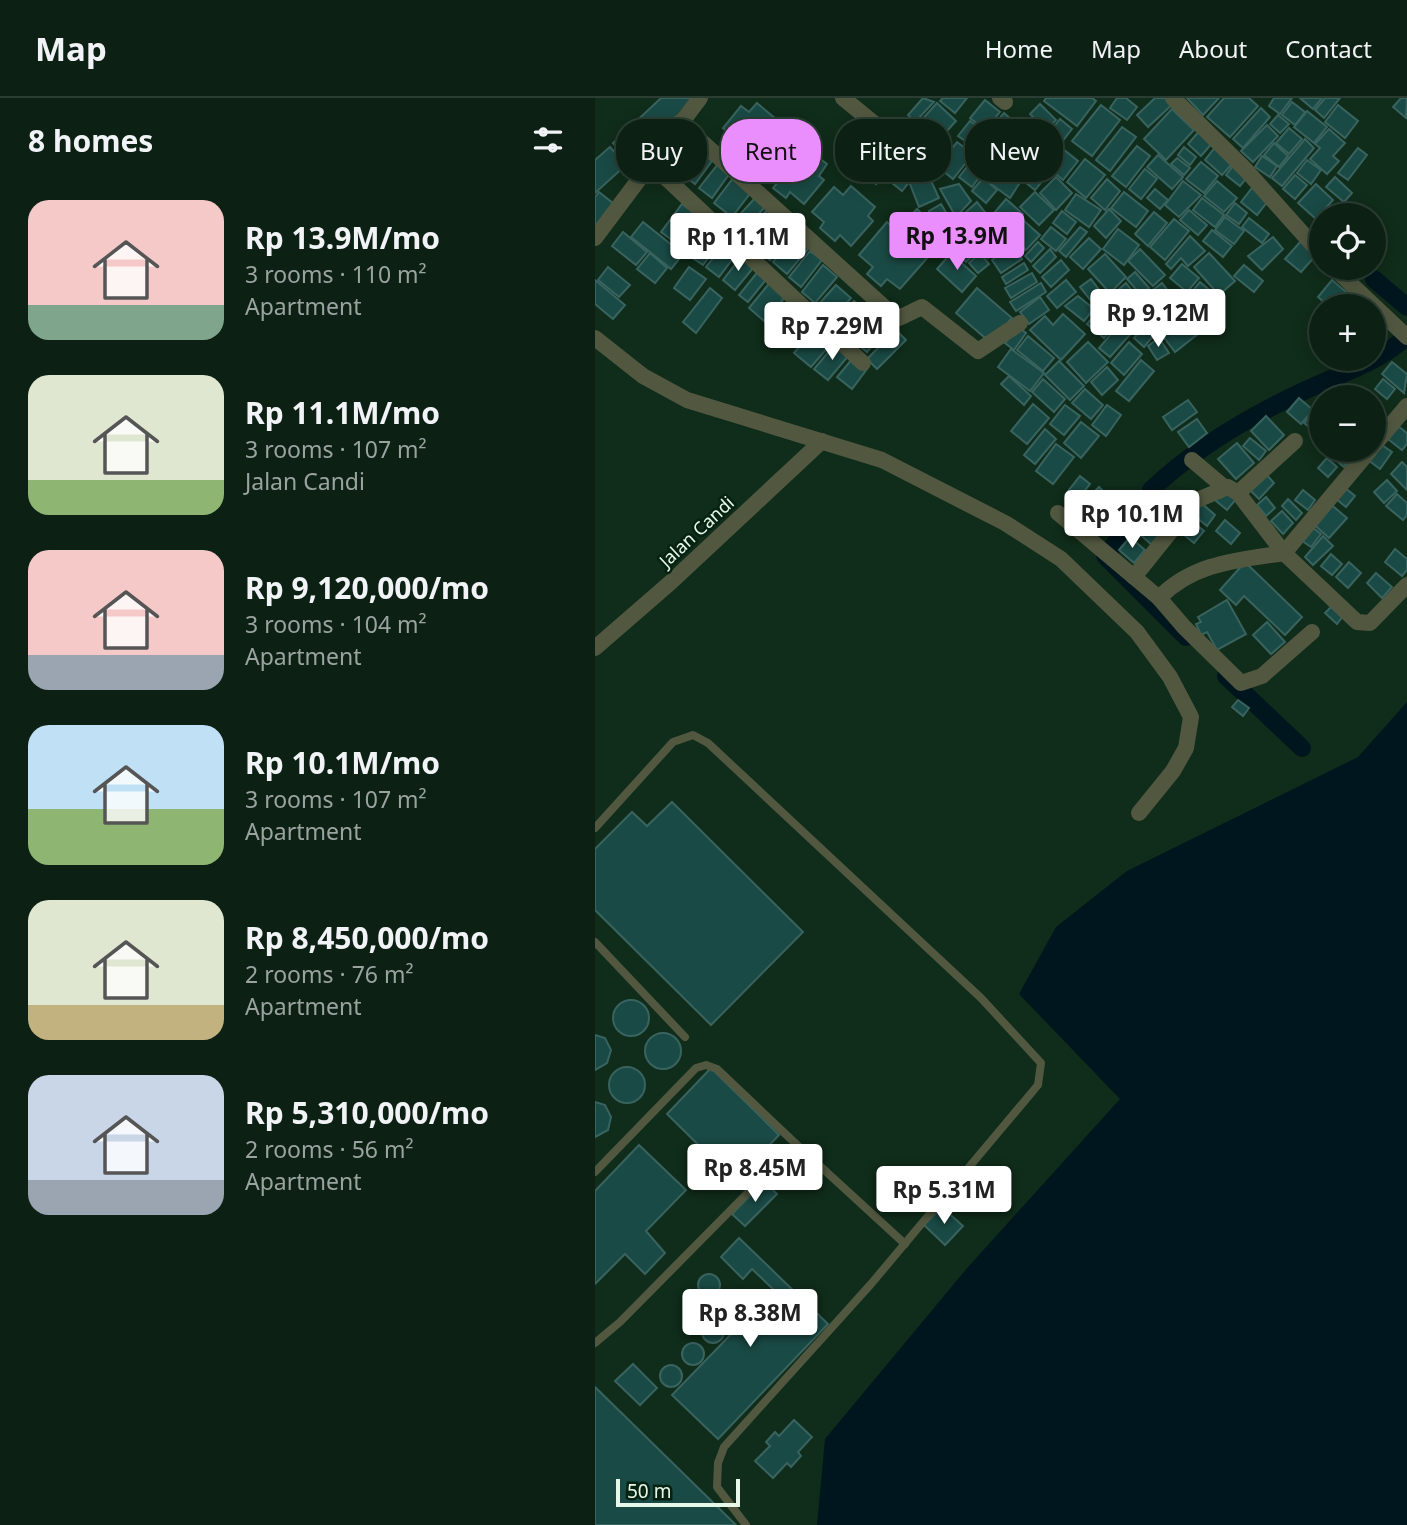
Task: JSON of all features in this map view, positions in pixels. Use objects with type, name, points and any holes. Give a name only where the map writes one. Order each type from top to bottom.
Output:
[{"type":"street","points":[[682,119],[700,98]]},
{"type":"street","points":[[843,98],[869,119]]},
{"type":"street","points":[[1173,98],[1245,169],[1309,241]]},
{"type":"street","points":[[707,146],[895,317],[899,318],[922,307],[978,351],[1020,323]]},
{"type":"street","points":[[595,238],[635,182]]},
{"type":"street","points":[[670,182],[863,363]]},
{"type":"street","points":[[1347,280],[1404,334]]},
{"type":"street","points":[[595,338],[643,376],[687,400],[882,460],[1005,523],[1061,559],[1137,632],[1170,677],[1191,717],[1186,748],[1173,771],[1139,813]]},
{"type":"street","points":[[1386,431],[1407,406]]},
{"type":"street","name":"Jalan Candi","points":[[595,648],[671,583],[822,441]]},
{"type":"street","points":[[1134,577],[1195,502],[1231,490],[1295,441]]},
{"type":"street","points":[[1192,460],[1231,490],[1284,553],[1357,622],[1370,624],[1407,585]]},
{"type":"street","points":[[1159,598],[1184,576],[1202,568],[1284,553],[1360,462]]},
{"type":"street","points":[[1058,513],[1159,598],[1184,628],[1241,683],[1262,676],[1312,632]]},
{"type":"lane","points":[[595,828],[673,742],[684,736],[701,739],[730,761],[981,998],[1041,1063],[1038,1085],[905,1244],[724,1447],[718,1463],[717,1487],[746,1525]]},
{"type":"lane","points":[[595,942],[685,1037]]},
{"type":"lane","points":[[595,1172],[697,1068],[706,1065],[717,1069],[905,1244]]},
{"type":"lane","points":[[595,1343],[796,1144]]},
{"type":"water","points":[[1407,702],[1407,1525],[817,1525],[825,1439],[968,1267],[1120,1099],[1019,994],[1056,927],[1127,871],[1358,757]]},
{"type":"building","points":[[661,98],[699,98],[676,119],[639,119]]},
{"type":"building","points":[[923,98],[934,102],[918,119],[912,119],[908,115]]},
{"type":"building","points":[[943,98],[967,98],[955,113],[940,101]]},
{"type":"building","points":[[1046,98],[1092,98],[1096,101],[1077,126],[1044,101]]},
{"type":"building","points":[[1117,98],[1126,98],[1137,107],[1127,120],[1110,108]]},
{"type":"building","points":[[1155,98],[1169,98],[1174,103],[1148,127],[1137,115]]},
{"type":"building","points":[[1187,98],[1219,98],[1203,115]]},
{"type":"building","points":[[1224,98],[1249,98],[1258,106],[1230,137],[1207,117]]},
{"type":"building","points":[[1274,98],[1292,98],[1280,114],[1269,106]]},
{"type":"building","points":[[1300,98],[1322,98],[1313,109]]},
{"type":"building","points":[[1325,98],[1340,98],[1324,118],[1315,110]]},
{"type":"building","points":[[1401,98],[1407,98],[1406,118],[1393,107]]},
{"type":"building","points":[[985,100],[1000,112],[994,119],[970,118]]},
{"type":"building","points":[[1292,102],[1305,112],[1295,125],[1282,115]]},
{"type":"building","points":[[757,103],[776,119],[730,119],[741,106],[749,112]]},
{"type":"building","points":[[937,103],[956,121],[951,127],[951,119],[923,119]]},
{"type":"building","points":[[1040,104],[1055,119],[1035,119],[1030,114]]},
{"type":"building","points":[[1101,105],[1120,120],[1092,156],[1072,141]]},
{"type":"building","points":[[1338,105],[1358,121],[1345,138],[1325,122]]},
{"type":"building","points":[[1261,108],[1270,117],[1243,148],[1233,139]]},
{"type":"building","points":[[1172,109],[1194,130],[1166,160],[1144,139]]},
{"type":"building","points":[[1307,111],[1327,127],[1314,143],[1294,127]]},
{"type":"building","points":[[1004,113],[1011,119],[999,119]]},
{"type":"building","points":[[1278,115],[1289,124],[1280,133],[1270,124]]},
{"type":"building","points":[[1063,122],[1072,129],[1063,140]]},
{"type":"building","points":[[1267,125],[1278,136],[1253,162],[1241,151]]},
{"type":"building","points":[[965,127],[965,141],[958,136]]},
{"type":"building","points":[[1122,127],[1136,137],[1110,171],[1096,160]]},
{"type":"building","points":[[1289,128],[1302,139],[1289,154],[1276,143]]},
{"type":"building","points":[[1201,129],[1215,140],[1201,156],[1188,144]]},
{"type":"building","points":[[1329,129],[1345,143],[1333,156],[1339,161],[1327,174],[1310,159],[1320,148],[1315,144]]},
{"type":"building","points":[[1305,139],[1314,148],[1282,186],[1272,178]]},
{"type":"building","points":[[957,142],[965,148],[965,164],[953,179],[951,177],[951,149]]},
{"type":"building","points":[[1274,143],[1288,156],[1279,167],[1264,155]]},
{"type":"building","points":[[1217,145],[1235,161],[1222,175],[1205,160]]},
{"type":"building","points":[[1137,146],[1150,156],[1126,187],[1112,176]]},
{"type":"building","points":[[610,147],[616,154],[616,174],[595,193],[595,160]]},
{"type":"building","points":[[1184,147],[1196,157],[1190,165],[1178,155]]},
{"type":"building","points":[[1358,148],[1367,155],[1348,180],[1338,173]]},
{"type":"building","points":[[1063,149],[1078,161],[1063,180]]},
{"type":"building","points":[[1158,155],[1183,177],[1172,189],[1147,167]]},
{"type":"building","points":[[1262,156],[1277,166],[1270,177],[1255,167]]},
{"type":"building","points":[[1177,158],[1190,168],[1184,175],[1171,164]]},
{"type":"building","points":[[1085,159],[1105,175],[1086,198],[1067,182]]},
{"type":"building","points":[[821,160],[827,164],[821,173]]},
{"type":"building","points":[[1307,160],[1321,170],[1311,184],[1297,173]]},
{"type":"building","points":[[1201,162],[1218,176],[1204,193],[1186,179]]},
{"type":"building","points":[[718,164],[721,166],[721,182],[724,182],[712,198],[699,188],[707,182],[707,178]]},
{"type":"building","points":[[1234,165],[1248,176],[1240,186],[1226,175]]},
{"type":"building","points":[[965,169],[965,182],[959,177]]},
{"type":"building","points":[[1145,169],[1157,179],[1141,199],[1129,189]]},
{"type":"building","points":[[1295,175],[1307,185],[1295,199],[1283,189]]},
{"type":"building","points":[[1335,177],[1352,193],[1344,202],[1326,187]]},
{"type":"building","points":[[821,178],[824,180],[804,204],[790,192],[786,198],[773,188],[778,182],[821,182]]},
{"type":"building","points":[[1107,179],[1120,191],[1105,210],[1091,198]]},
{"type":"building","points":[[1183,181],[1201,195],[1179,217],[1165,205]]},
{"type":"building","points":[[1217,181],[1237,198],[1224,212],[1204,196]]},
{"type":"building","points":[[730,182],[740,182],[752,191],[732,217],[714,203]]},
{"type":"building","points":[[891,182],[909,182],[902,191]]},
{"type":"building","points":[[932,182],[939,198],[919,207],[910,184]]},
{"type":"building","points":[[980,182],[988,182],[997,190],[986,203],[972,191]]},
{"type":"building","points":[[1016,182],[1019,184],[1010,198],[990,183]]},
{"type":"building","points":[[1025,182],[1042,182],[1035,190]]},
{"type":"building","points":[[1051,182],[1061,182],[1072,193],[1056,210],[1040,193]]},
{"type":"building","points":[[959,184],[971,201],[956,217],[940,189]]},
{"type":"building","points":[[1316,184],[1333,200],[1330,203],[1309,203],[1309,213],[1298,203]]},
{"type":"building","points":[[851,186],[875,207],[868,216],[873,221],[851,246],[840,235],[835,241],[820,228],[824,222],[812,212],[834,187],[843,195]]},
{"type":"building","points":[[1252,188],[1268,201],[1257,215],[1241,202]]},
{"type":"building","points":[[1155,189],[1168,200],[1160,209],[1147,198]]},
{"type":"building","points":[[599,192],[614,204],[595,229],[595,197]]},
{"type":"building","points":[[1035,192],[1054,210],[1039,225],[1020,207]]},
{"type":"building","points":[[1124,192],[1148,211],[1136,227],[1111,208]]},
{"type":"building","points":[[1076,194],[1101,210],[1089,227],[1065,210]]},
{"type":"building","points":[[755,198],[765,207],[744,230],[734,221]]},
{"type":"building","points":[[1202,198],[1224,215],[1215,227],[1193,210]]},
{"type":"building","points":[[1006,199],[1023,214],[1012,227],[995,212]]},
{"type":"building","points":[[977,202],[988,216],[968,233],[957,220]]},
{"type":"building","points":[[1235,203],[1247,213],[1239,224],[1226,215]]},
{"type":"building","points":[[682,204],[713,227],[693,255],[661,232]]},
{"type":"building","points":[[941,204],[956,229],[945,237],[929,211]]},
{"type":"building","points":[[917,209],[935,228],[922,241],[904,222]]},
{"type":"building","points":[[1109,209],[1121,221],[1106,238],[1094,226]]},
{"type":"building","points":[[767,210],[779,220],[758,246],[746,236]]},
{"type":"building","points":[[1189,210],[1207,225],[1198,235],[1180,220]]},
{"type":"building","points":[[1062,211],[1076,222],[1067,234],[1053,223]]},
{"type":"building","points":[[1154,212],[1167,223],[1148,246],[1135,234]]},
{"type":"building","points":[[1225,217],[1244,231],[1234,244],[1215,230]]},
{"type":"building","points":[[1249,218],[1269,234],[1262,243],[1242,227]]},
{"type":"building","points":[[1174,219],[1189,231],[1165,260],[1150,247]]},
{"type":"building","points":[[1023,220],[1040,235],[1026,250],[1009,235]]},
{"type":"building","points":[[643,222],[683,254],[671,269],[631,237]]},
{"type":"building","points":[[887,222],[928,257],[900,289],[887,279],[881,286],[867,274],[873,267],[859,255]]},
{"type":"building","points":[[782,225],[792,232],[770,260],[760,252]]},
{"type":"building","points":[[987,226],[993,237],[980,243],[975,232]]},
{"type":"building","points":[[1051,227],[1066,239],[1056,251],[1041,239]]},
{"type":"building","points":[[1080,227],[1087,232],[1066,257],[1059,251]]},
{"type":"building","points":[[1118,229],[1139,245],[1124,265],[1103,249]]},
{"type":"building","points":[[715,230],[724,237],[703,265],[694,259]]},
{"type":"building","points":[[1212,230],[1232,246],[1223,257],[1203,241]]},
{"type":"building","points":[[957,231],[978,250],[966,262],[946,244]]},
{"type":"building","points":[[623,232],[647,252],[636,265],[612,246]]},
{"type":"building","points":[[1000,236],[1006,245],[988,258],[981,248]]},
{"type":"building","points":[[1190,236],[1205,251],[1188,266],[1181,258],[1171,269],[1166,264]]},
{"type":"building","points":[[794,237],[808,249],[787,274],[773,262]]},
{"type":"building","points":[[1273,237],[1283,249],[1262,270],[1248,256]]},
{"type":"building","points":[[1089,238],[1101,249],[1083,269],[1070,257]]},
{"type":"building","points":[[728,239],[740,249],[719,277],[706,267]]},
{"type":"building","points":[[1301,241],[1309,248],[1309,263],[1301,272],[1285,259]]},
{"type":"building","points":[[1038,242],[1044,248],[1031,262],[1025,256]]},
{"type":"building","points":[[1012,245],[1022,259],[1001,273],[992,260]]},
{"type":"building","points":[[1050,249],[1056,257],[1040,273],[1033,266]]},
{"type":"building","points":[[1140,249],[1165,275],[1153,286],[1128,261]]},
{"type":"building","points":[[810,251],[822,260],[801,287],[789,277]]},
{"type":"building","points":[[650,253],[667,268],[655,283],[637,269]]},
{"type":"building","points":[[951,253],[976,276],[962,292],[937,269]]},
{"type":"building","points":[[980,253],[989,264],[978,273],[969,263]]},
{"type":"building","points":[[1209,253],[1235,281],[1219,295],[1194,267]]},
{"type":"building","points":[[1105,254],[1126,277],[1110,293],[1088,269]]},
{"type":"building","points":[[741,257],[754,267],[735,290],[723,280]]},
{"type":"building","points":[[1061,260],[1069,270],[1051,287],[1042,277]]},
{"type":"building","points":[[1024,263],[1028,270],[1006,284],[1002,277]]},
{"type":"building","points":[[1182,264],[1199,278],[1187,292],[1170,278]]},
{"type":"building","points":[[823,265],[837,277],[815,303],[802,292]]},
{"type":"building","points":[[1244,265],[1263,281],[1254,292],[1234,276]]},
{"type":"building","points":[[608,267],[630,285],[619,297],[598,280]]},
{"type":"building","points":[[689,267],[706,279],[690,300],[674,288]]},
{"type":"building","points":[[760,269],[769,276],[748,302],[739,295]]},
{"type":"building","points":[[1135,272],[1149,288],[1141,295],[1127,279]]},
{"type":"building","points":[[1032,273],[1037,282],[1011,298],[1005,288]]},
{"type":"building","points":[[1091,279],[1106,299],[1096,307],[1080,287]]},
{"type":"building","points":[[595,280],[625,305],[613,319],[595,304]]},
{"type":"building","points":[[772,280],[788,294],[764,321],[749,308]]},
{"type":"building","points":[[1066,280],[1076,292],[1057,308],[1047,296]]},
{"type":"building","points":[[1332,280],[1348,294],[1320,294]]},
{"type":"building","points":[[1200,282],[1219,298],[1208,310],[1190,294]]},
{"type":"building","points":[[1041,283],[1046,292],[1016,311],[1010,302]]},
{"type":"building","points":[[1126,283],[1133,292],[1117,305],[1110,297]]},
{"type":"building","points":[[1162,283],[1173,297],[1155,312],[1143,298]]},
{"type":"building","points":[[836,285],[851,298],[834,318],[818,305]]},
{"type":"building","points":[[710,288],[722,298],[696,333],[683,322]]},
{"type":"building","points":[[977,288],[1012,318],[991,343],[956,313]]},
{"type":"building","points":[[1134,294],[1151,313],[1136,327],[1119,308]]},
{"type":"building","points":[[1078,296],[1094,309],[1084,321],[1065,306]]},
{"type":"building","points":[[1040,297],[1049,310],[1029,324],[1020,312]]},
{"type":"building","points":[[1186,297],[1208,326],[1175,352],[1153,323]]},
{"type":"building","points":[[854,301],[862,308],[843,332],[834,324]]},
{"type":"building","points":[[1109,301],[1121,314],[1112,322],[1100,309]]},
{"type":"building","points":[[787,309],[802,323],[787,339],[772,326]]},
{"type":"building","points":[[866,309],[888,327],[867,352],[845,334]]},
{"type":"building","points":[[1096,313],[1113,327],[1104,338],[1087,324]]},
{"type":"building","points":[[1063,314],[1085,334],[1061,360],[1030,330],[1045,316],[1053,325]]},
{"type":"building","points":[[1123,320],[1134,330],[1110,357],[1099,348]]},
{"type":"building","points":[[818,325],[835,339],[811,367],[794,353]]},
{"type":"building","points":[[1144,326],[1154,335],[1144,347],[1134,338]]},
{"type":"building","points":[[1018,327],[1026,333],[1014,350],[1005,343]]},
{"type":"building","points":[[896,330],[906,340],[877,369],[867,359]]},
{"type":"building","points":[[1028,336],[1054,358],[1043,371],[1017,350]]},
{"type":"building","points":[[1159,338],[1169,353],[1157,360],[1148,346]]},
{"type":"building","points":[[1088,342],[1108,362],[1086,383],[1067,362]]},
{"type":"building","points":[[1129,342],[1142,354],[1124,375],[1111,363]]},
{"type":"building","points":[[836,343],[850,354],[828,380],[814,369]]},
{"type":"building","points":[[1011,349],[1044,373],[1030,391],[998,367]]},
{"type":"building","points":[[853,358],[867,369],[852,389],[837,377]]},
{"type":"building","points":[[1141,360],[1154,371],[1129,401],[1116,391]]},
{"type":"building","points":[[1059,361],[1084,386],[1070,400],[1045,375]]},
{"type":"building","points":[[1392,362],[1407,374],[1404,393],[1382,374]]},
{"type":"building","points":[[1107,367],[1118,380],[1102,395],[1091,382]]},
{"type":"building","points":[[1009,376],[1031,396],[1024,405],[1001,384]]},
{"type":"building","points":[[1043,379],[1065,399],[1054,412],[1032,392]]},
{"type":"building","points":[[1383,379],[1395,389],[1387,399],[1386,385],[1378,385]]},
{"type":"building","points":[[1085,389],[1103,405],[1091,419],[1072,403]]},
{"type":"building","points":[[1299,398],[1309,407],[1309,415],[1301,424],[1287,412]]},
{"type":"building","points":[[1188,400],[1197,412],[1172,430],[1163,417]]},
{"type":"building","points":[[1033,404],[1049,418],[1027,444],[1011,431]]},
{"type":"building","points":[[1065,405],[1080,416],[1064,435],[1050,424]]},
{"type":"building","points":[[1107,405],[1121,415],[1106,436],[1092,425]]},
{"type":"building","points":[[1266,416],[1284,435],[1269,450],[1251,431]]},
{"type":"building","points":[[1197,419],[1207,433],[1189,447],[1178,432]]},
{"type":"building","points":[[1081,422],[1099,436],[1081,458],[1064,443]]},
{"type":"building","points":[[1398,426],[1407,433],[1407,444],[1402,450],[1388,439]]},
{"type":"building","points":[[1045,429],[1056,439],[1035,464],[1024,455]]},
{"type":"building","points":[[1250,438],[1266,451],[1259,460],[1243,446]]},
{"type":"building","points":[[1237,443],[1254,463],[1236,479],[1218,459]]},
{"type":"building","points":[[1056,444],[1074,457],[1053,484],[1036,471]]},
{"type":"building","points":[[1386,448],[1392,452],[1386,460]]},
{"type":"building","points":[[1323,462],[1331,462],[1337,467],[1328,477],[1318,468]]},
{"type":"building","points":[[1371,462],[1385,462],[1380,469]]},
{"type":"building","points":[[1402,462],[1407,467],[1407,490],[1391,474]]},
{"type":"building","points":[[1265,473],[1274,483],[1259,499],[1249,489]]},
{"type":"building","points":[[1080,476],[1090,484],[1075,503],[1065,495]]},
{"type":"building","points":[[1387,480],[1397,491],[1384,503],[1374,492]]},
{"type":"building","points":[[1099,487],[1115,503],[1089,529],[1073,514]]},
{"type":"building","points":[[1344,487],[1355,496],[1346,507],[1335,498]]},
{"type":"building","points":[[1224,488],[1237,498],[1227,510],[1215,500]]},
{"type":"building","points":[[1303,490],[1315,500],[1308,510],[1295,500]]},
{"type":"building","points":[[1170,493],[1177,499],[1166,512],[1159,505]]},
{"type":"building","points":[[1397,494],[1407,503],[1407,515],[1403,520],[1386,506]]},
{"type":"building","points":[[1266,497],[1275,508],[1266,516],[1257,505]]},
{"type":"building","points":[[1288,499],[1302,513],[1296,520],[1282,506]]},
{"type":"building","points":[[1199,501],[1215,515],[1207,526],[1190,512]]},
{"type":"building","points":[[1328,502],[1347,518],[1329,538],[1311,522]]},
{"type":"building","points":[[1152,511],[1169,525],[1152,545],[1136,531]]},
{"type":"building","points":[[1282,511],[1293,523],[1283,534],[1271,521]]},
{"type":"building","points":[[1186,516],[1204,531],[1194,543],[1176,528]]},
{"type":"building","points":[[1225,520],[1240,533],[1231,544],[1216,531]]},
{"type":"building","points":[[1308,524],[1321,534],[1311,547],[1298,538]]},
{"type":"building","points":[[1323,536],[1333,546],[1313,565],[1305,557]]},
{"type":"building","points":[[1130,537],[1145,550],[1134,563],[1119,550]]},
{"type":"building","points":[[1395,549],[1407,559],[1407,570],[1402,576],[1385,562]]},
{"type":"building","points":[[1331,554],[1342,564],[1332,575],[1321,566]]},
{"type":"building","points":[[1245,562],[1302,617],[1285,635],[1244,596],[1236,605],[1220,590]]},
{"type":"building","points":[[1349,562],[1361,573],[1348,588],[1336,577]]},
{"type":"building","points":[[1376,573],[1392,587],[1382,598],[1367,583]]},
{"type":"building","points":[[1227,600],[1246,634],[1217,650],[1207,632],[1201,635],[1196,624],[1201,622],[1198,617]]},
{"type":"building","points":[[1332,606],[1343,616],[1337,624],[1325,613]]},
{"type":"building","points":[[1267,622],[1285,642],[1271,654],[1253,635]]},
{"type":"building","points":[[1238,700],[1249,708],[1243,716],[1232,707]]},
{"type":"building","points":[[672,802],[803,932],[711,1025],[595,910],[595,849],[632,812],[647,826]]},
{"type":"building","points":[[631,1000],[644,1005],[649,1018],[644,1031],[631,1036],[618,1031],[613,1018],[618,1005]]},
{"type":"building","points":[[663,1033],[675,1039],[681,1051],[675,1063],[663,1069],[651,1063],[645,1051],[651,1039]]},
{"type":"building","points":[[595,1035],[605,1038],[611,1050],[607,1063],[595,1070]]},
{"type":"building","points":[[627,1067],[639,1073],[645,1085],[639,1097],[627,1103],[615,1097],[609,1085],[615,1073]]},
{"type":"building","points":[[711,1068],[779,1135],[735,1181],[667,1114]]},
{"type":"building","points":[[595,1102],[605,1105],[611,1117],[608,1130],[595,1137]]},
{"type":"building","points":[[639,1145],[686,1190],[646,1231],[665,1253],[645,1274],[625,1254],[595,1284],[595,1191]]},
{"type":"building","points":[[764,1181],[777,1194],[745,1226],[732,1214]]},
{"type":"building","points":[[942,1207],[963,1226],[945,1245],[924,1225]]},
{"type":"building","points":[[739,1238],[828,1324],[718,1439],[672,1395],[774,1290],[752,1269],[743,1279],[721,1257]]},
{"type":"building","points":[[709,1274],[717,1277],[720,1285],[717,1293],[709,1296],[701,1293],[698,1285],[701,1277]]},
{"type":"building","points":[[735,1299],[743,1302],[746,1310],[743,1318],[735,1321],[727,1318],[724,1310],[727,1302]]},
{"type":"building","points":[[713,1321],[721,1324],[724,1332],[721,1340],[713,1343],[705,1340],[702,1332],[705,1324]]},
{"type":"building","points":[[693,1343],[701,1346],[704,1354],[701,1362],[693,1365],[685,1362],[682,1354],[685,1346]]},
{"type":"building","points":[[633,1364],[657,1388],[640,1405],[615,1381]]},
{"type":"building","points":[[671,1365],[679,1368],[682,1376],[679,1384],[671,1387],[663,1384],[660,1376],[663,1368]]},
{"type":"building","points":[[595,1387],[736,1525],[595,1525]]},
{"type":"building","points":[[794,1420],[812,1437],[798,1452],[801,1456],[791,1467],[787,1463],[773,1478],[755,1461],[770,1446],[766,1442],[775,1432],[779,1436]]},
{"type":"waterway","points":[[1375,280],[1407,307]]},
{"type":"waterway","points":[[1186,637],[1105,556],[1149,501],[1151,490],[1168,474],[1225,433],[1287,399],[1373,360],[1407,336]]},
{"type":"waterway","points":[[1226,676],[1302,748]]}]
